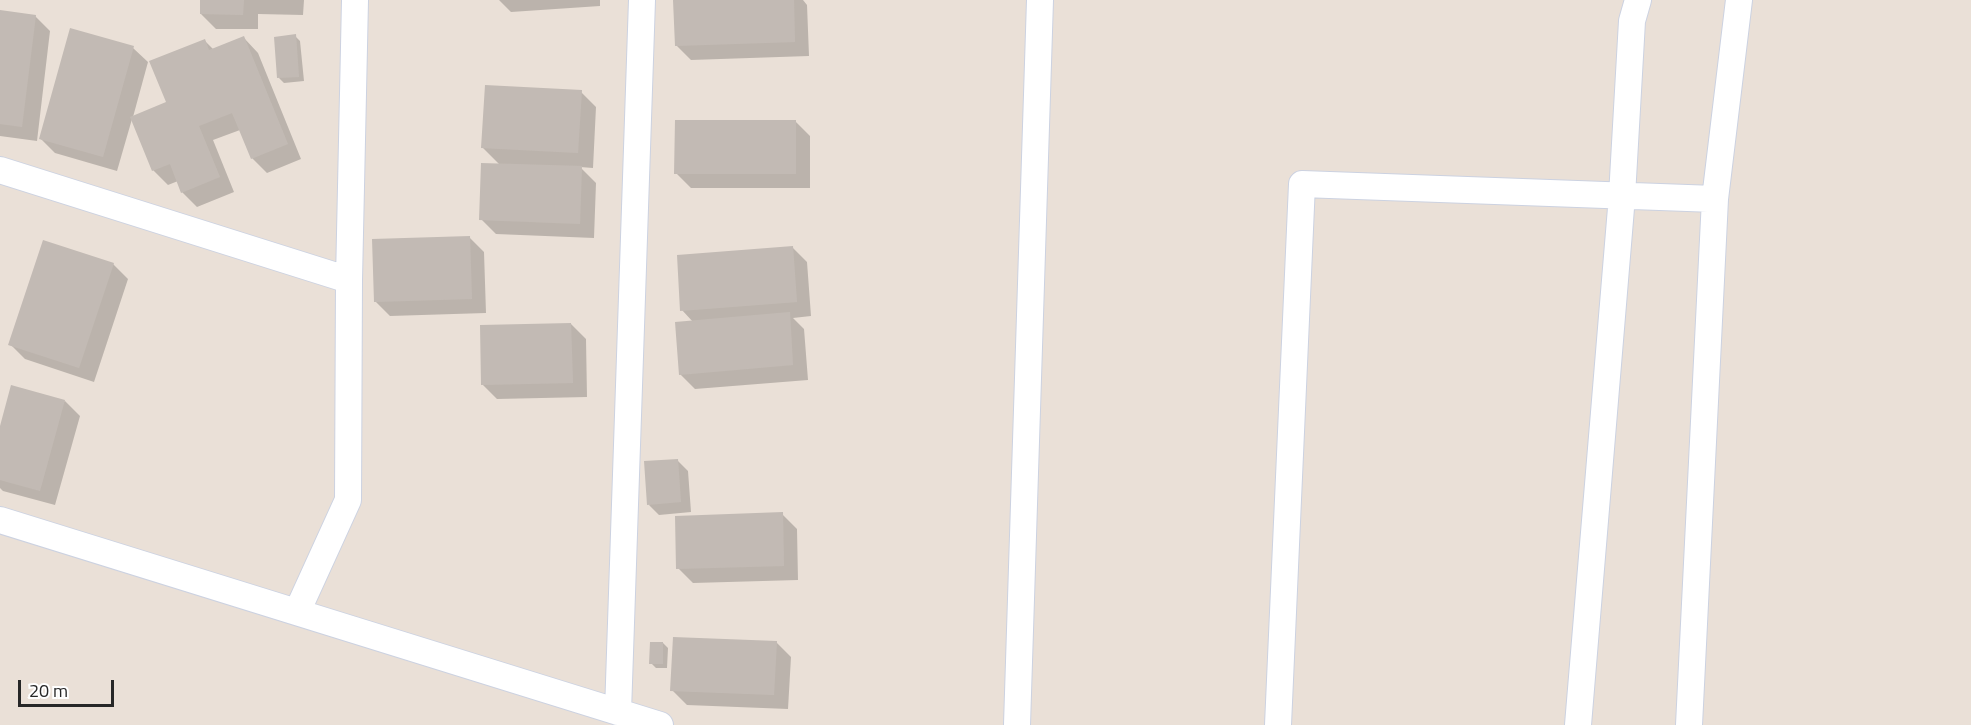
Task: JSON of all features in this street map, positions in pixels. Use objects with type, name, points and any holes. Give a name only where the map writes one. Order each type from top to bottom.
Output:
[{"type":"street","points":[[297,612],[348,500],[349,280],[355,0]]},
{"type":"street","points":[[618,712],[642,0]]},
{"type":"street","points":[[1017,725],[1040,0]]},
{"type":"street","points":[[1578,725],[1622,196],[1632,21],[1638,0]]},
{"type":"street","points":[[1689,725],[1715,199],[1739,0]]},
{"type":"street","points":[[0,170],[349,280]]},
{"type":"street","points":[[1278,725],[1302,184],[1715,199]]},
{"type":"street","points":[[0,520],[660,725]]},
{"type":"building","points":[[200,0],[244,0],[243,15],[200,14]]},
{"type":"building","points":[[673,0],[794,0],[795,42],[675,46]]},
{"type":"building","points":[[0,10],[36,15],[22,127],[0,124]]},
{"type":"building","points":[[70,28],[134,46],[103,157],[39,139]]},
{"type":"building","points":[[296,34],[299,77],[277,78],[274,37]]},
{"type":"building","points":[[244,36],[288,144],[251,159],[232,113],[199,126],[220,177],[181,193],[170,164],[152,171],[130,117],[166,102],[149,61],[205,39],[209,50]]},
{"type":"building","points":[[485,85],[582,90],[578,153],[481,148]]},
{"type":"building","points":[[675,120],[796,120],[796,174],[674,174]]},
{"type":"building","points":[[481,163],[582,166],[580,224],[479,220]]},
{"type":"building","points":[[470,236],[472,299],[374,302],[372,239]]},
{"type":"building","points":[[43,240],[114,263],[79,368],[8,345]]},
{"type":"building","points":[[793,246],[797,302],[680,311],[677,255]]},
{"type":"building","points":[[790,312],[793,365],[679,375],[675,322]]},
{"type":"building","points":[[571,323],[573,383],[481,385],[480,325]]},
{"type":"building","points":[[11,385],[65,400],[40,491],[0,480],[0,426]]},
{"type":"building","points":[[678,459],[681,502],[647,505],[644,461]]},
{"type":"building","points":[[783,512],[784,566],[676,569],[675,516]]},
{"type":"building","points":[[673,637],[777,641],[774,695],[670,691]]},
{"type":"building","points":[[650,642],[663,642],[663,664],[649,664]]}]
